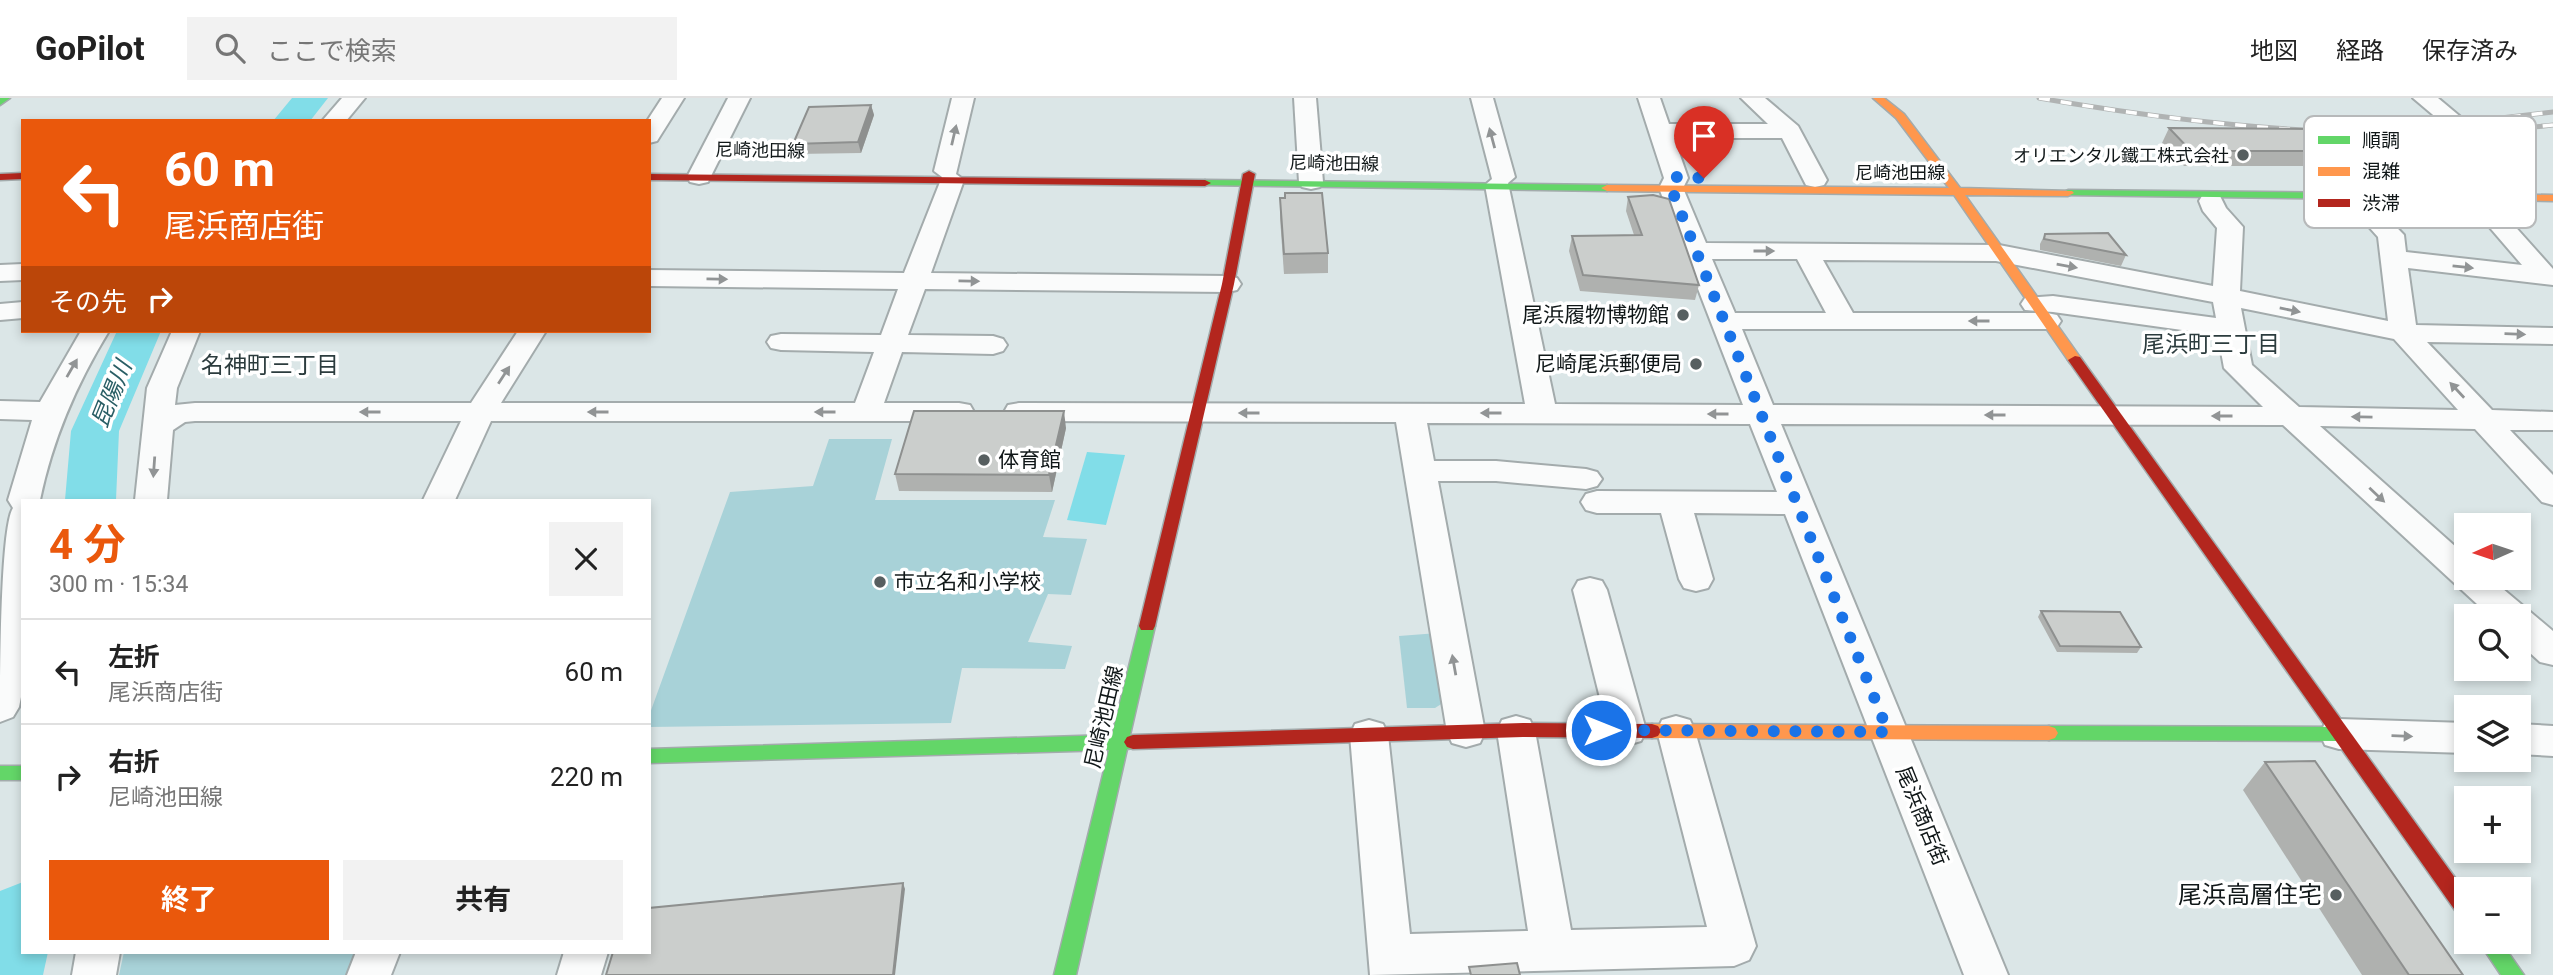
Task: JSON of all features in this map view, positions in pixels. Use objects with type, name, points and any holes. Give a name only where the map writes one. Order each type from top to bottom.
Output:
[{"type":"main road","points":[[0,102],[5,98]]},
{"type":"main road","points":[[1878,98],[1899,116],[1951,185],[2454,892]]},
{"type":"main road","points":[[0,161],[21,162]]},
{"type":"main road","name":"尼崎池田線","points":[[651,169],[701,173],[1674,183],[2304,183]]},
{"type":"main road","points":[[0,172],[21,174]]},
{"type":"main road","name":"尼崎池田線","points":[[651,177],[701,173]]},
{"type":"main road","points":[[0,177],[21,174]]},
{"type":"main road","points":[[2155,181],[2177,177]]},
{"type":"main road","name":"尼崎池田線","points":[[1065,975],[1228,284],[1248,178]]},
{"type":"main road","name":"尼崎池田線","points":[[1674,183],[1815,180],[2304,194]]},
{"type":"main road","points":[[2167,192],[2211,201],[2304,205]]},
{"type":"main road","points":[[651,756],[1516,731],[2339,734]]},
{"type":"main road","points":[[2498,954],[2513,975]]},
{"type":"street","points":[[335,119],[354,98]]},
{"type":"street","points":[[651,132],[673,98]]},
{"type":"street","points":[[701,173],[739,98]]},
{"type":"street","points":[[866,412],[916,281],[949,176],[963,98]]},
{"type":"street","points":[[1305,98],[1311,178]]},
{"type":"street","points":[[1482,98],[1500,181],[1542,414]]},
{"type":"street","name":"尾浜商店街","points":[[1650,98],[1696,251],[1986,975]]},
{"type":"street","points":[[1752,98],[1790,131],[1815,180]]},
{"type":"street","points":[[2424,98],[2448,116]]},
{"type":"street","points":[[1661,131],[1790,131]]},
{"type":"street","points":[[2211,201],[2215,211],[2230,227],[2226,298],[2238,368],[2454,564]]},
{"type":"street","points":[[2385,228],[2389,232],[2395,259],[2403,333],[2553,494]]},
{"type":"street","points":[[2504,228],[2549,276]]},
{"type":"street","points":[[1696,251],[1999,253],[2403,333],[2553,336]]},
{"type":"street","points":[[1806,252],[1844,321]]},
{"type":"street","points":[[2395,259],[2549,276]]},
{"type":"street","points":[[0,273],[21,272]]},
{"type":"street","points":[[651,278],[1228,284]]},
{"type":"street","points":[[1724,321],[1844,321],[2041,313],[2053,304],[2230,328]]},
{"type":"street","points":[[0,312],[21,310]]},
{"type":"street","points":[[24,499],[32,462],[50,411],[74,363],[94,333]]},
{"type":"street","points":[[151,499],[156,426],[162,388],[185,333]]},
{"type":"street","points":[[439,499],[480,412],[531,333]]},
{"type":"street","points":[[781,342],[993,345]]},
{"type":"street","points":[[0,410],[50,411]]},
{"type":"street","points":[[156,426],[170,417],[189,412],[2112,415],[2553,421]]},
{"type":"street","points":[[1410,413],[1466,732]]},
{"type":"street","points":[[1420,471],[1496,471],[1591,491],[1675,504],[1796,503]]},
{"type":"street","points":[[1675,504],[1696,579]]},
{"type":"street","points":[[0,707],[6,679],[21,535]]},
{"type":"street","points":[[1590,590],[1627,730]]},
{"type":"street","points":[[2483,590],[2498,604]]},
{"type":"street","points":[[2531,633],[2553,652]]},
{"type":"street","points":[[1516,731],[1553,950]]},
{"type":"street","points":[[1370,735],[1391,965],[1553,950],[1734,946],[1676,731]]},
{"type":"street","points":[[2339,734],[2454,738]]},
{"type":"street","points":[[2531,740],[2553,741]]},
{"type":"street","points":[[94,975],[98,954]]},
{"type":"street","points":[[369,975],[377,954]]},
{"type":"street","points":[[579,975],[585,954]]},
{"type":"shaded area","points":[[829,439],[892,439],[875,500],[1055,500],[1043,537],[1087,539],[1071,595],[1048,594],[1028,642],[1072,646],[1065,669],[962,668],[951,723],[651,727],[651,710],[730,492],[813,486]]},
{"type":"shaded area","points":[[1438,633],[1449,699],[1435,708],[1407,708],[1399,636]]},
{"type":"shaded area","points":[[124,954],[356,954],[348,975],[119,975]]},
{"type":"water","points":[[1087,452],[1125,455],[1106,525],[1067,520]]},
{"type":"building","points":[[871,105],[858,142],[793,144],[809,107]]},
{"type":"building","points":[[2169,128],[2304,129],[2304,151],[2191,151]]},
{"type":"building","points":[[1285,193],[1322,193],[1328,253],[1284,254],[1280,198],[1285,198]]},
{"type":"building","points":[[1653,195],[1669,199],[1699,285],[1583,275],[1572,236],[1642,235],[1628,197]]},
{"type":"building","points":[[2108,233],[2126,255],[2044,239],[2045,234]]},
{"type":"building","name":"体育館","points":[[914,411],[1064,411],[1049,475],[895,474]]},
{"type":"building","points":[[2041,611],[2120,612],[2141,647],[2060,646]]},
{"type":"building","points":[[2315,761],[2463,975],[2409,975],[2265,762]]},
{"type":"building","points":[[903,883],[893,975],[606,975],[612,954],[651,954],[651,908]]},
{"type":"building","points":[[1517,963],[1520,975],[1471,975],[1469,967]]},
{"type":"waterway","name":"昆陽川","points":[[293,119],[311,98]]},
{"type":"waterway","name":"昆陽川","points":[[90,499],[95,431],[138,333]]},
{"type":"waterway","name":"昆陽川","points":[[8,975],[21,920]]},
{"type":"waterway","points":[[0,927],[20,925]]},
{"type":"railway","points":[[2039,98],[2166,117],[2304,130]]},
{"type":"railway","points":[[2518,116],[2553,112]]},
{"type":"railway","points":[[2536,126],[2553,125]]},
{"type":"traffic: fast","points":[[0,102],[5,98]]},
{"type":"traffic: fast","points":[[1205,183],[1607,188]]},
{"type":"traffic: fast","points":[[2068,193],[2304,195]]},
{"type":"traffic: fast","points":[[1065,975],[1147,626]]},
{"type":"traffic: fast","points":[[2049,733],[2339,734]]},
{"type":"traffic: fast","points":[[651,756],[1133,742]]},
{"type":"traffic: fast","points":[[0,773],[21,773]]},
{"type":"traffic: fast","points":[[2498,954],[2513,975]]},
{"type":"traffic: slow","points":[[1878,98],[1900,116],[1936,162],[2075,360]]},
{"type":"traffic: slow","points":[[1607,188],[2068,193]]},
{"type":"traffic: slow","points":[[2536,198],[2553,198]]},
{"type":"traffic: slow","points":[[1652,731],[2049,733]]},
{"type":"traffic: jam","points":[[1147,626],[1228,284],[1249,174]]},
{"type":"traffic: jam","points":[[0,177],[21,176]]},
{"type":"traffic: jam","points":[[651,177],[1205,183]]},
{"type":"traffic: jam","points":[[2075,360],[2454,893]]},
{"type":"traffic: jam","points":[[1133,742],[1523,730],[1652,731]]},
{"type":"place","name":"オリエンタル鐵工株式会社","points":[[2243,155]]},
{"type":"place","name":"尾浜履物博物館","points":[[1683,315]]},
{"type":"place","name":"尼崎尾浜郵便局","points":[[1696,364]]},
{"type":"place","name":"体育館","points":[[984,460]]},
{"type":"place","name":"市立名和小学校","points":[[880,582]]},
{"type":"place","name":"尾浜高層住宅","points":[[2336,895]]},
{"type":"district","name":"尾浜町三丁目","points":[[2211,344]]},
{"type":"district","name":"名神町三丁目","points":[[270,365]]},
{"type":"route","points":[[1601,730],[1888,732],[1671,188],[1676,177],[1704,178]]}]
